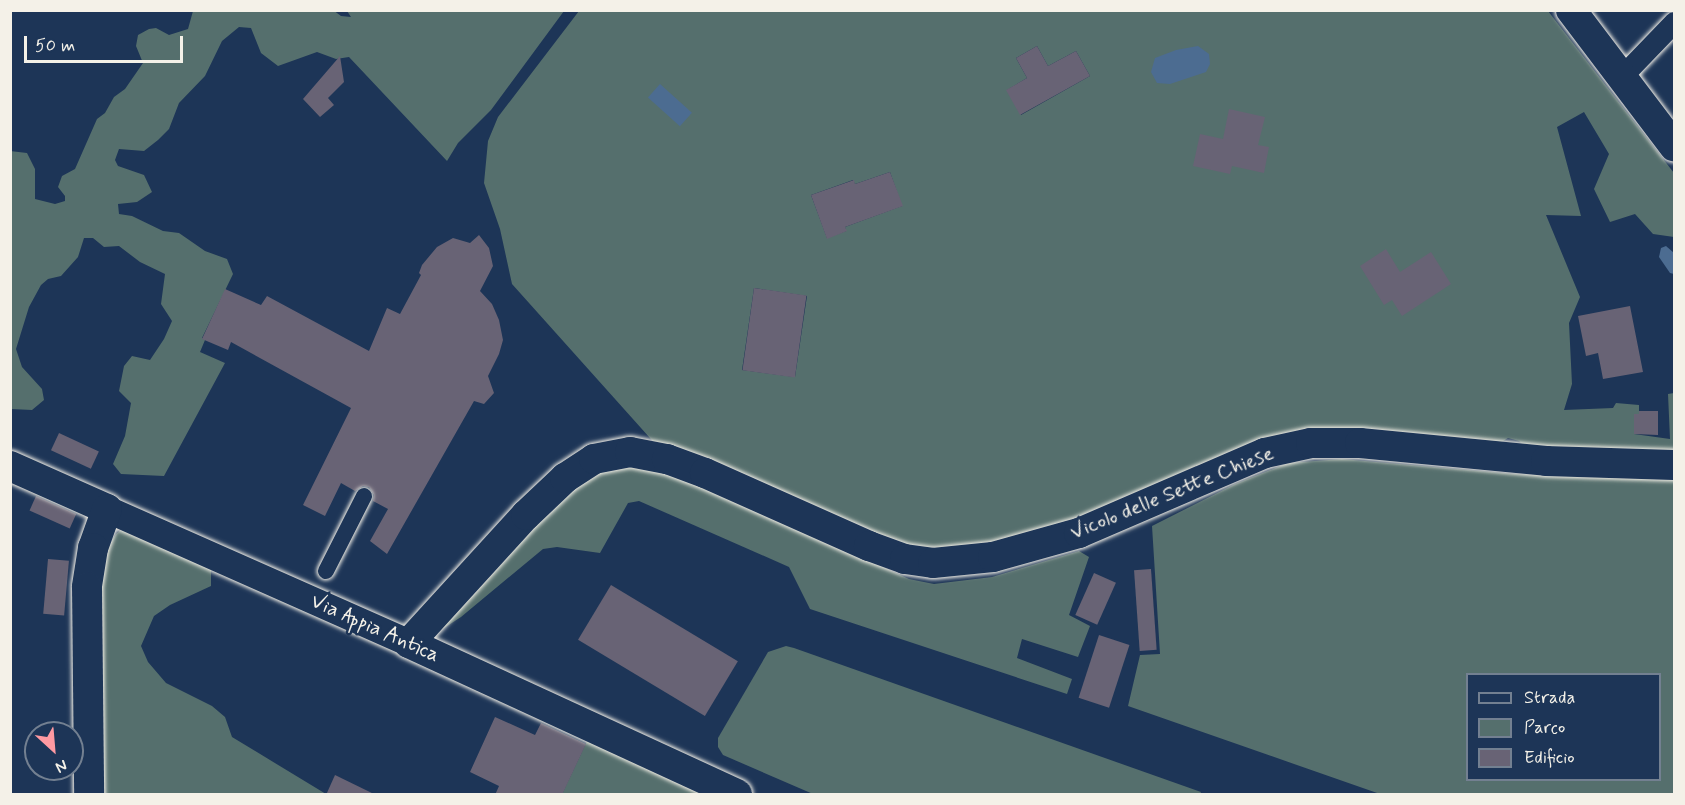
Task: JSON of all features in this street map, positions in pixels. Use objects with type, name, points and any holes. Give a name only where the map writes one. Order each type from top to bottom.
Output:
[{"type":"main road","points":[[1571,10],[1674,146]]},
{"type":"main road","name":"Vicolo delle Sette Chiese","points":[[409,643],[545,496],[581,466],[614,453],[636,453],[675,462],[869,546],[904,559],[933,563],[993,557],[1079,533],[1265,453],[1302,444],[1339,441],[1546,461],[1674,465]]},
{"type":"main road","name":"Via Appia Antica","points":[[10,466],[107,509]]},
{"type":"main road","points":[[89,795],[87,587],[93,548],[107,509]]},
{"type":"main road","name":"Via Appia Antica","points":[[409,643],[737,795]]},
{"type":"street","points":[[1622,76],[1674,22]]},
{"type":"street","points":[[326,571],[364,496]]},
{"type":"street","name":"Via Appia Antica","points":[[107,509],[409,643]]},
{"type":"green space","points":[[333,10],[341,16],[351,17],[347,11],[564,11],[491,110],[458,143],[447,161],[349,57],[336,59],[317,52],[278,66],[261,53],[251,28],[239,27],[222,41],[205,76],[179,103],[169,129],[144,151],[119,149],[115,160],[118,166],[144,175],[152,192],[137,202],[118,204],[119,214],[132,216],[163,231],[179,233],[205,251],[227,259],[233,274],[202,338],[205,340],[200,352],[225,363],[164,476],[121,474],[113,464],[125,436],[131,403],[119,391],[124,366],[132,356],[150,360],[164,339],[172,321],[161,304],[165,274],[140,262],[119,246],[104,247],[93,238],[84,238],[78,257],[61,276],[48,279],[41,285],[29,307],[16,349],[22,367],[42,389],[44,400],[32,410],[11,409],[10,151],[27,153],[35,169],[35,199],[55,204],[65,201],[65,196],[58,187],[62,176],[75,169],[97,119],[105,113],[114,97],[125,89],[143,63],[136,46],[138,35],[156,28],[169,35],[188,29],[193,11]]},
{"type":"green space","points":[[579,11],[1548,11],[1674,173],[1674,237],[1653,234],[1635,214],[1610,222],[1594,189],[1609,154],[1584,112],[1557,127],[1581,216],[1546,215],[1580,297],[1569,323],[1572,384],[1564,410],[1613,408],[1616,403],[1639,405],[1639,414],[1634,414],[1634,434],[1670,439],[1668,394],[1674,393],[1674,457],[1530,452],[1519,441],[1508,438],[1492,448],[1339,434],[1043,537],[908,554],[658,447],[512,284],[500,229],[484,183],[488,141],[498,117]],"holes":[[[1037,46],[1048,66],[1076,51],[1090,76],[1021,115],[1007,90],[1027,78],[1016,58]],[[890,172],[902,206],[845,227],[846,231],[827,238],[811,195],[853,180],[855,184]],[[754,288],[807,296],[795,377],[742,370]]]},
{"type":"green space","points":[[1342,459],[1515,474],[1674,480],[1674,794],[1380,794],[1128,706],[1140,655],[1160,654],[1152,526],[1235,484],[1288,463]]},
{"type":"green space","points":[[646,464],[704,485],[909,579],[934,584],[992,577],[1079,551],[1089,557],[1069,615],[1090,626],[1078,657],[1022,639],[1017,658],[1072,679],[1067,694],[810,609],[789,567],[639,501],[628,503],[600,553],[557,547],[543,549],[461,617],[444,628],[432,630],[569,488],[606,468]]},
{"type":"green space","points":[[131,522],[211,562],[211,586],[170,605],[154,616],[141,646],[148,662],[166,683],[212,706],[225,717],[232,737],[326,794],[102,794],[99,582],[110,544],[116,534]]},
{"type":"green space","points":[[786,646],[1201,792],[1200,794],[813,794],[723,755],[718,747],[718,738],[768,652]]},
{"type":"green space","points":[[588,739],[720,794],[562,794]]},
{"type":"water","points":[[1198,46],[1209,54],[1210,64],[1206,72],[1170,84],[1157,83],[1151,72],[1155,58],[1176,50]]},
{"type":"water","points":[[660,84],[692,113],[680,126],[648,97]]},
{"type":"water","points":[[1666,246],[1674,253],[1674,274],[1670,273],[1659,257],[1661,248]]},
{"type":"building","points":[[1037,46],[1048,66],[1076,51],[1090,76],[1020,115],[1006,90],[1027,78],[1016,58]]},
{"type":"building","points":[[340,56],[344,82],[328,98],[334,105],[320,117],[303,99]]},
{"type":"building","points":[[1229,109],[1265,117],[1258,145],[1269,147],[1264,173],[1232,166],[1230,174],[1193,166],[1200,134],[1223,139]]},
{"type":"building","points":[[890,172],[903,206],[845,227],[847,231],[827,239],[811,195],[854,180],[855,184]]},
{"type":"building","points":[[479,235],[489,248],[493,266],[480,291],[492,304],[499,320],[503,340],[488,376],[494,393],[484,404],[474,401],[387,554],[370,541],[388,509],[373,501],[374,495],[369,487],[363,486],[355,491],[341,483],[325,516],[303,505],[351,408],[231,342],[228,350],[202,339],[225,289],[261,305],[267,296],[369,351],[387,308],[400,314],[421,275],[419,273],[422,265],[437,247],[453,238],[470,243]]},
{"type":"building","points":[[1386,249],[1400,272],[1431,252],[1451,284],[1402,316],[1392,300],[1384,305],[1360,266]]},
{"type":"building","points":[[754,288],[806,295],[795,378],[742,370]]},
{"type":"building","points":[[1630,306],[1643,372],[1603,379],[1598,353],[1586,356],[1578,316]]},
{"type":"building","points":[[1639,411],[1658,411],[1658,435],[1634,434],[1634,414],[1639,414]]},
{"type":"building","points":[[59,433],[99,452],[91,469],[51,450]]},
{"type":"building","points":[[36,496],[76,514],[70,529],[29,511]]},
{"type":"building","points":[[48,559],[69,561],[64,616],[43,614]]},
{"type":"building","points":[[1151,569],[1157,650],[1140,651],[1134,570]]},
{"type":"building","points":[[1094,573],[1116,583],[1097,625],[1075,615]]},
{"type":"building","points":[[611,585],[738,661],[705,716],[578,640]]},
{"type":"building","points":[[1099,635],[1129,645],[1109,708],[1079,698]]},
{"type":"building","points":[[495,717],[535,735],[541,723],[586,744],[562,795],[495,795],[499,786],[470,772]]},
{"type":"building","points":[[335,775],[376,795],[326,795]]}]
